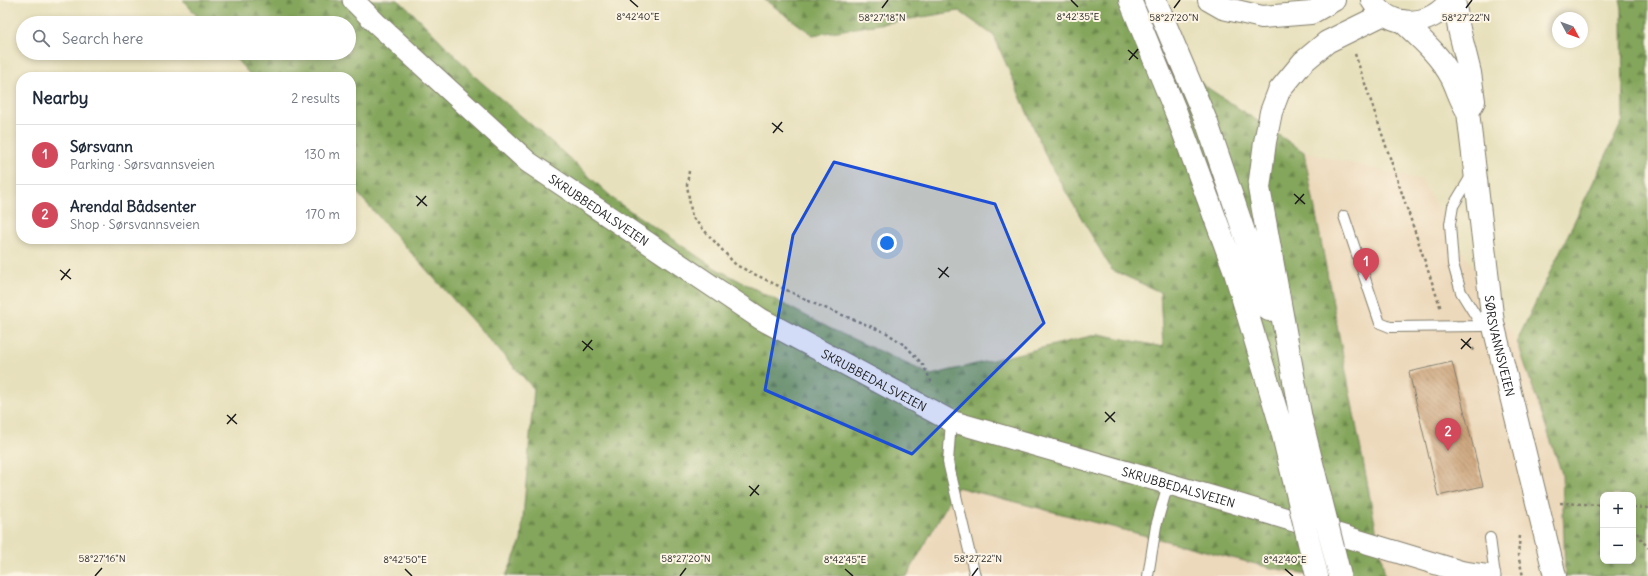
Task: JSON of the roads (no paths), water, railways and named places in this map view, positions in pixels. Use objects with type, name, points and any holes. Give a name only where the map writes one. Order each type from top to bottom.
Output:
[{"type":"main road","points":[[1130,0],[1176,115],[1291,421],[1340,576]]},
{"type":"main road","points":[[1155,0],[1207,123],[1257,270],[1291,421]]},
{"type":"main road","points":[[1209,0],[1223,8],[1262,17],[1312,13],[1334,0]]},
{"type":"main road","points":[[1317,576],[1291,421],[1259,188],[1265,142],[1271,112],[1279,91],[1303,62],[1327,42],[1386,12],[1417,22],[1432,17],[1445,8],[1450,0]]},
{"type":"main road","name":"SØRSVANNSVEIEN","points":[[1454,0],[1459,29],[1470,73],[1474,102],[1468,112]]},
{"type":"main road","name":"SØRSVANNSVEIEN","points":[[1386,12],[1425,42],[1452,78],[1460,100],[1468,112],[1475,170],[1488,324],[1538,502],[1555,576]]},
{"type":"street","name":"SKRUBBEDALSVEIEN","points":[[353,0],[376,23],[528,162],[761,319],[951,421],[1168,484],[1464,574],[1490,576]]},
{"type":"lane","points":[[1475,170],[1453,206],[1450,224],[1453,264],[1461,292],[1488,324]]},
{"type":"lane","points":[[1344,216],[1380,323],[1390,327],[1488,324]]},
{"type":"lane","points":[[951,421],[948,462],[975,576]]},
{"type":"lane","points":[[1148,576],[1156,526],[1168,484]]},
{"type":"lane","points":[[1490,538],[1495,576]]},
{"type":"place","name":"Sørsvann","points":[[1366,281]]},
{"type":"place","name":"Arendal Bådsenter","points":[[1448,451]]}]
